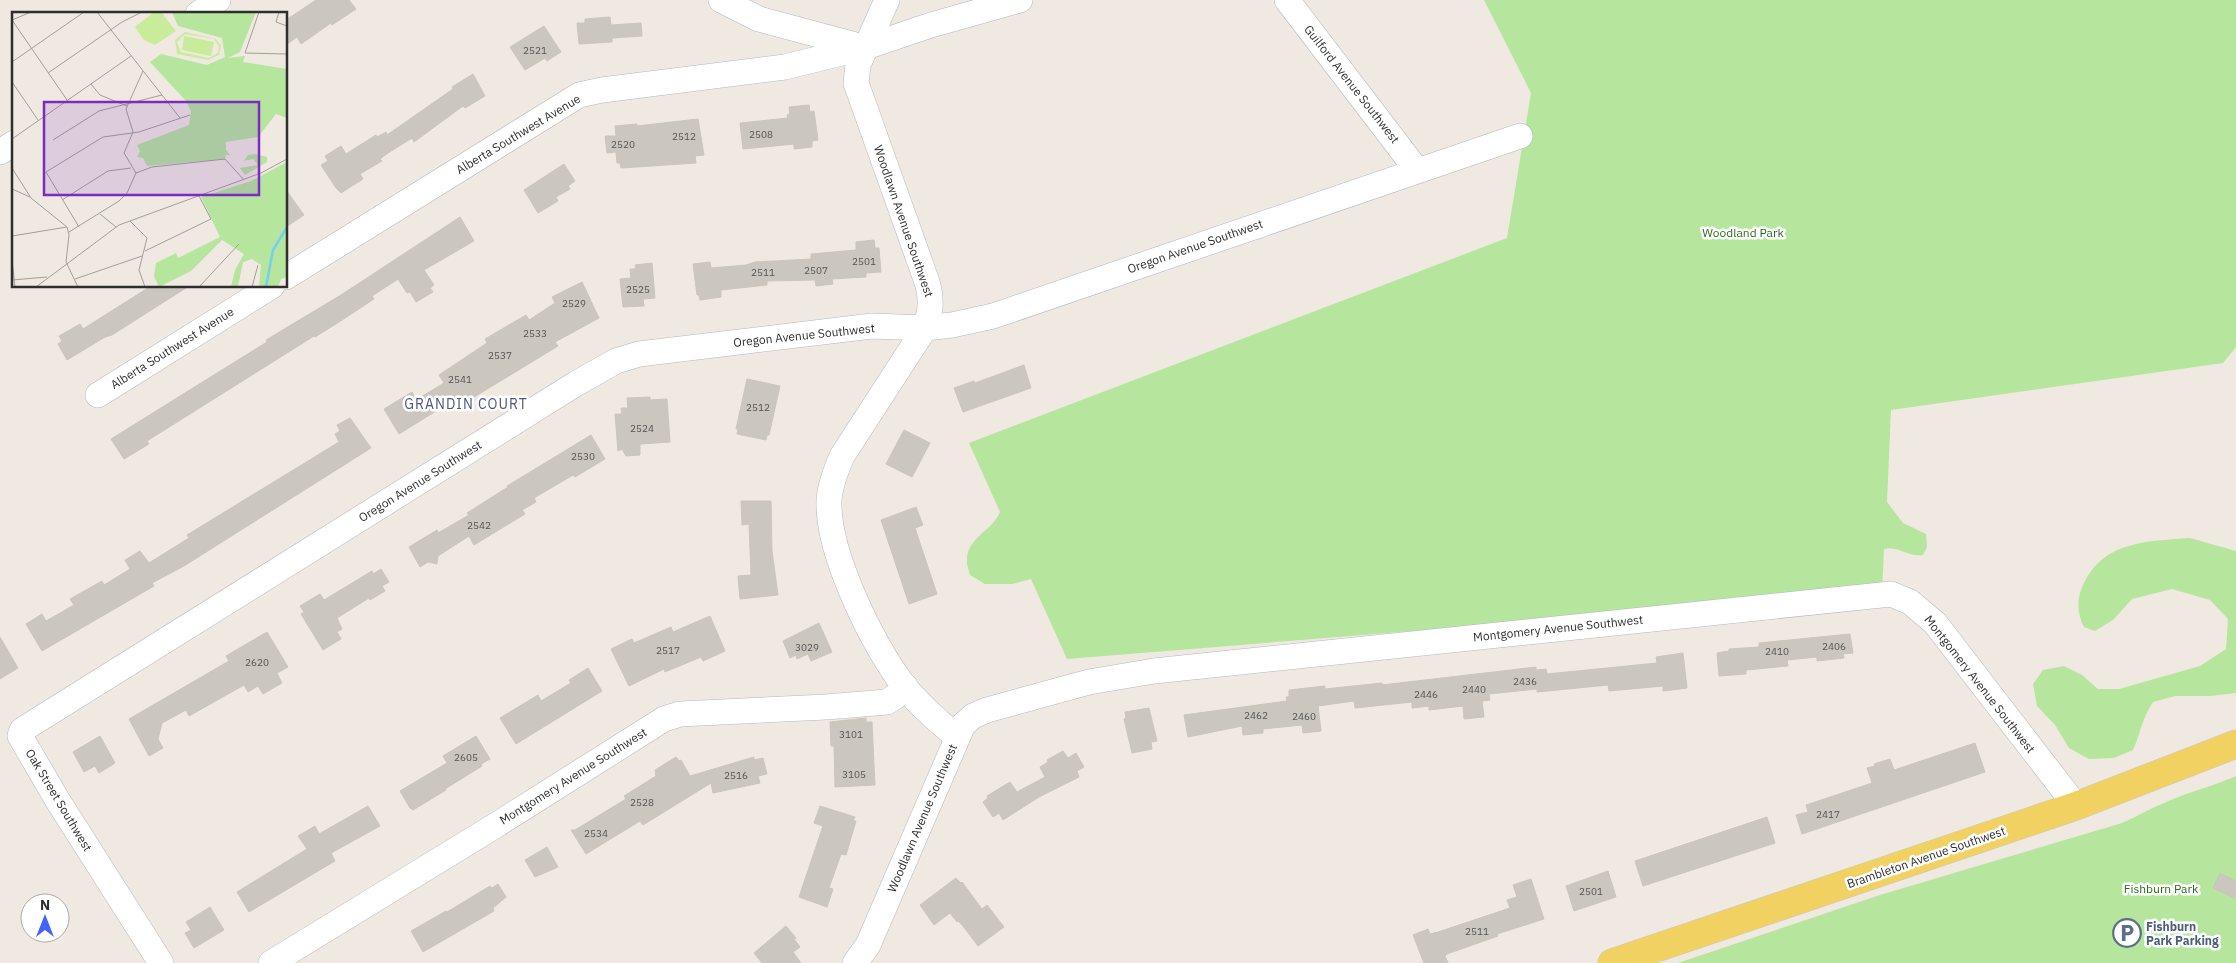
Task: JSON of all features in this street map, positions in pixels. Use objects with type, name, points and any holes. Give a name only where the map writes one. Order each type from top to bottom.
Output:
[{"type":"main road","name":"Brambleton Avenue Southwest","points":[[1612,963],[2076,806],[2236,744]]},
{"type":"street","points":[[201,12],[218,0]]},
{"type":"street","points":[[721,0],[759,19],[866,47]]},
{"type":"street","name":"Woodlawn Avenue Southwest","points":[[854,963],[868,945],[956,736],[930,714],[905,686],[885,656],[858,603],[836,548],[830,524],[829,499],[834,474],[849,443],[925,328],[931,312],[931,297],[856,83],[856,74],[866,47],[887,0]]},
{"type":"street","name":"Alberta Southwest Avenue","points":[[288,276],[579,95],[602,90],[785,67],[866,47],[1020,0]]},
{"type":"street","name":"Guilford Avenue Southwest","points":[[1287,0],[1416,169]]},
{"type":"street","name":"Oregon Avenue Southwest","points":[[167,639],[577,383],[616,361],[639,354],[872,326],[925,328],[952,325],[1020,307],[1416,169],[1520,136]]},
{"type":"street","points":[[0,152],[12,144]]},
{"type":"street","name":"Alberta Southwest Avenue","points":[[98,395],[269,288]]},
{"type":"street","name":"Montgomery Avenue Southwest","points":[[956,736],[963,725],[973,716],[980,713],[1089,682],[1123,675],[1882,593],[1891,594],[1910,602],[1931,619],[2076,806]]},
{"type":"street","name":"Oak Street Southwest","points":[[161,963],[58,801],[20,736],[22,730],[167,639]]},
{"type":"street","name":"Montgomery Avenue Southwest","points":[[271,963],[664,719],[680,714],[887,702],[905,686]]},
{"type":"green space","name":"Woodland Park","points":[[1484,0],[2236,0],[2236,347],[2223,363],[1891,410],[1887,502],[1903,523],[1926,534],[1927,547],[1923,555],[1890,548],[1884,549],[1882,593],[1067,659],[1031,579],[1012,584],[985,584],[970,575],[967,563],[971,545],[992,524],[1000,512],[969,443],[1507,238],[1531,93]]},
{"type":"green space","points":[[2190,538],[2236,551],[2236,693],[2210,696],[2175,696],[2153,702],[2144,719],[2133,750],[2114,758],[2089,759],[2069,748],[2055,725],[2037,706],[2033,684],[2043,670],[2064,666],[2082,675],[2098,689],[2119,689],[2200,666],[2226,649],[2228,619],[2210,600],[2172,589],[2132,599],[2113,620],[2095,631],[2084,627],[2082,622],[2078,605],[2081,589],[2093,569],[2103,559],[2115,551],[2143,542]]},
{"type":"green space","name":"Fishburn Park","points":[[2236,776],[2236,963],[1678,963],[1880,895],[2122,823],[2173,799]]},
{"type":"building","points":[[316,0],[349,0],[356,9],[332,25],[331,23],[301,44],[297,37],[288,44],[288,19]]},
{"type":"building","points":[[610,17],[611,25],[641,23],[642,36],[612,38],[612,42],[579,44],[577,23],[585,23],[585,19]]},
{"type":"building","points":[[544,26],[561,52],[547,61],[545,58],[525,70],[510,47]]},
{"type":"building","points":[[473,74],[485,96],[465,108],[463,106],[414,142],[412,138],[388,153],[380,159],[382,161],[360,174],[363,179],[341,193],[336,188],[321,165],[328,161],[325,156],[341,146],[346,154],[376,135],[377,137],[386,132],[387,135],[453,89],[452,87]]},
{"type":"building","points":[[809,105],[810,112],[814,111],[818,140],[812,141],[812,147],[794,149],[794,144],[743,149],[740,123],[788,118],[787,115],[790,114],[789,107]]},
{"type":"building","points":[[698,119],[704,155],[695,156],[696,163],[621,168],[620,163],[617,163],[616,152],[607,153],[605,136],[616,136],[615,126],[637,124],[637,126]]},
{"type":"building","points":[[564,164],[575,181],[568,186],[570,189],[556,197],[558,201],[538,213],[524,190]]},
{"type":"building","points":[[288,193],[304,215],[288,226]]},
{"type":"building","points":[[460,217],[474,241],[424,270],[434,285],[430,288],[433,292],[416,302],[410,292],[407,293],[398,279],[372,296],[374,299],[339,322],[147,441],[149,444],[124,459],[111,439],[267,342],[266,340],[341,295]]},
{"type":"building","points":[[874,240],[875,248],[879,248],[881,272],[866,273],[866,277],[832,279],[833,284],[816,286],[815,280],[767,281],[767,285],[721,290],[721,297],[700,300],[699,295],[697,295],[693,264],[710,262],[711,268],[746,265],[755,262],[811,259],[811,254],[856,250],[856,242]]},
{"type":"building","points":[[652,263],[655,298],[643,299],[644,306],[623,307],[620,279],[631,278],[630,269],[636,269],[635,265]]},
{"type":"building","points":[[582,282],[599,318],[555,342],[558,346],[461,405],[457,398],[399,434],[384,409],[412,392],[416,400],[444,383],[439,375],[487,343],[485,339],[526,315],[529,320],[555,303],[552,297]]},
{"type":"building","points":[[148,288],[186,288],[112,335],[105,337],[67,360],[58,344],[62,341],[59,336],[80,324],[83,329]]},
{"type":"building","points":[[1024,365],[1031,388],[963,412],[954,388],[974,381],[975,383]]},
{"type":"building","points":[[747,379],[780,386],[769,435],[767,435],[766,440],[737,434],[738,429],[736,429]]},
{"type":"building","points":[[650,397],[650,400],[667,399],[670,442],[640,444],[640,455],[626,456],[622,449],[618,451],[615,414],[622,414],[621,408],[628,408],[627,398]]},
{"type":"building","points":[[350,418],[371,448],[184,566],[152,583],[154,586],[42,651],[26,624],[42,614],[46,621],[74,605],[70,599],[102,581],[104,585],[130,569],[125,560],[140,551],[149,563],[189,538],[187,535],[339,442],[335,434],[340,431],[337,425]]},
{"type":"building","points":[[904,430],[930,443],[912,477],[886,464]]},
{"type":"building","points":[[591,435],[605,459],[534,498],[536,502],[522,510],[525,514],[474,545],[469,536],[438,556],[437,564],[428,562],[420,567],[409,547],[437,530],[438,533],[469,515],[467,513],[507,486]]},
{"type":"building","points":[[741,501],[771,501],[772,551],[778,595],[740,599],[738,576],[751,575],[749,524],[742,525]]},
{"type":"building","points":[[916,507],[923,525],[915,528],[937,594],[909,604],[881,520]]},
{"type":"building","points":[[381,569],[389,582],[382,586],[385,591],[370,600],[369,598],[337,618],[342,629],[337,632],[341,639],[323,650],[301,614],[304,612],[300,606],[320,594],[324,600],[372,571],[373,574]]},
{"type":"building","points":[[710,616],[725,651],[703,661],[701,657],[665,672],[664,669],[629,686],[611,649],[632,639],[634,643],[671,627],[673,632]]},
{"type":"building","points":[[819,623],[832,652],[811,661],[808,654],[797,659],[796,655],[790,658],[783,641]]},
{"type":"building","points":[[267,632],[288,667],[277,673],[282,683],[263,694],[258,686],[248,692],[244,685],[189,716],[186,710],[162,723],[158,739],[163,748],[149,756],[129,719],[229,661],[226,656]]},
{"type":"building","points":[[1850,634],[1853,653],[1843,654],[1844,658],[1817,661],[1817,657],[1787,660],[1788,666],[1746,670],[1746,674],[1719,676],[1717,653],[1729,651],[1729,649],[1759,647],[1759,643]]},
{"type":"building","points":[[0,637],[18,668],[0,679]]},
{"type":"building","points":[[1683,653],[1687,688],[1663,691],[1663,686],[1609,691],[1608,685],[1537,692],[1537,689],[1489,694],[1490,700],[1482,701],[1484,717],[1464,719],[1463,706],[1429,710],[1429,706],[1412,708],[1412,702],[1355,708],[1354,701],[1318,706],[1321,731],[1303,733],[1302,725],[1263,729],[1263,733],[1243,735],[1242,726],[1188,737],[1184,715],[1287,701],[1286,697],[1289,697],[1289,690],[1325,686],[1325,689],[1382,683],[1382,685],[1536,667],[1536,670],[1546,669],[1547,674],[1657,663],[1656,657]]},
{"type":"building","points":[[588,668],[602,691],[516,744],[500,718],[538,695],[541,701],[571,683],[569,680]]},
{"type":"building","points":[[1149,708],[1157,741],[1151,742],[1152,749],[1132,753],[1124,719],[1126,718],[1125,712]]},
{"type":"building","points":[[866,718],[866,722],[872,722],[875,785],[835,787],[834,746],[831,746],[830,722]]},
{"type":"building","points":[[100,736],[115,763],[99,773],[95,766],[84,772],[73,752]]},
{"type":"building","points":[[476,736],[490,759],[446,790],[413,810],[410,808],[400,791],[447,763],[443,756]]},
{"type":"building","points":[[1975,743],[1985,772],[1802,834],[1796,815],[1808,812],[1806,805],[1872,783],[1867,768],[1875,766],[1874,764],[1890,759],[1894,770]]},
{"type":"building","points":[[1063,751],[1068,758],[1076,753],[1084,767],[1077,771],[1079,777],[1039,797],[1003,820],[999,813],[993,817],[983,802],[988,798],[987,796],[1010,782],[1017,792],[1045,777],[1040,767],[1048,762],[1047,760]]},
{"type":"building","points":[[676,757],[679,761],[681,760],[690,776],[754,757],[754,760],[763,758],[767,774],[758,776],[760,783],[713,793],[711,783],[643,825],[640,821],[586,854],[571,830],[575,830],[626,799],[624,796],[656,776],[655,770]]},
{"type":"building","points":[[368,806],[380,826],[331,853],[335,861],[249,912],[237,892],[307,849],[298,836],[315,826],[319,834]]},
{"type":"building","points":[[820,806],[855,817],[853,821],[856,821],[846,855],[841,854],[829,888],[833,889],[827,907],[799,897],[823,826],[814,823]]},
{"type":"building","points":[[1767,817],[1775,843],[1643,886],[1635,861]]},
{"type":"building","points":[[547,847],[558,867],[535,877],[525,860]]},
{"type":"building","points":[[1608,871],[1616,897],[1574,911],[1566,886]]},
{"type":"building","points":[[2220,873],[2236,881],[2236,899],[2213,888]]},
{"type":"building","points":[[956,878],[962,882],[982,909],[987,905],[1004,927],[978,946],[963,926],[950,913],[934,925],[920,905]]},
{"type":"building","points":[[1531,879],[1544,919],[1497,934],[1498,936],[1447,954],[1445,956],[1448,963],[1424,963],[1413,935],[1428,929],[1430,934],[1438,932],[1510,908],[1507,900],[1517,897],[1513,885]]},
{"type":"building","points":[[498,884],[506,897],[493,908],[494,911],[423,952],[411,931],[490,886],[492,888]]},
{"type":"building","points":[[210,907],[224,930],[194,948],[185,933],[191,930],[186,922]]},
{"type":"building","points":[[786,926],[796,938],[794,939],[800,947],[793,952],[801,963],[762,963],[754,953]]},
{"type":"place","name":"Fishburn Park Parking","points":[[2127,933]]},
{"type":"district","name":"GRANDIN COURT","points":[[466,404]]}]
